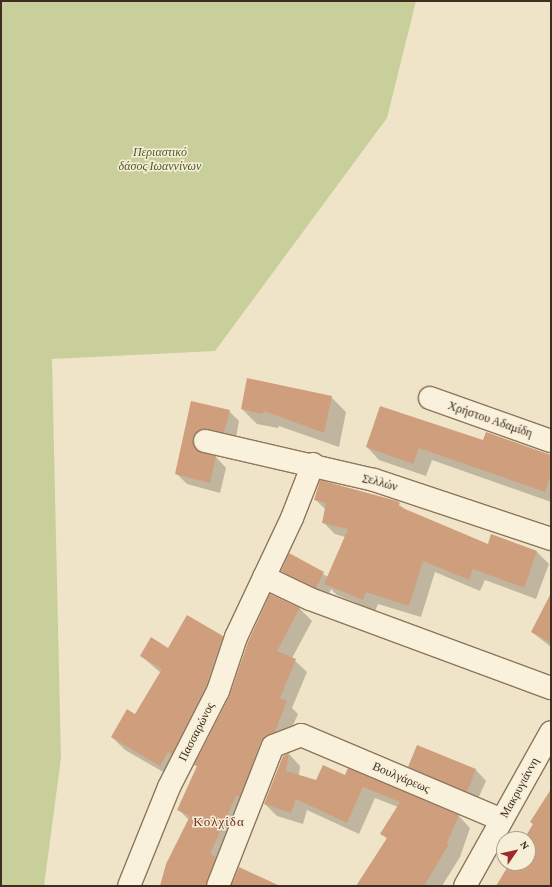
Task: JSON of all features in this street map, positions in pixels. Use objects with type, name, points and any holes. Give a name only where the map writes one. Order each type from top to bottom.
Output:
[{"type":"street","name":"Χρήστου Αδαμίδη","points":[[430,398],[551,441]]},
{"type":"street","name":"Σελλών","points":[[205,441],[313,464],[397,487],[551,539]]},
{"type":"street","name":"Πασσαρώνος","points":[[129,886],[169,788],[218,691],[236,637],[292,518],[313,464]]},
{"type":"street","points":[[264,576],[310,599],[551,688]]},
{"type":"street","name":"Μακρυγιάννη","points":[[465,886],[551,732]]},
{"type":"street","name":"Βουλγάρεως","points":[[218,886],[273,746],[300,735],[502,820]]},
{"type":"green space","name":"Περιαστικό δάσος Ιωαννίνων","points":[[1,1],[416,1],[387,118],[215,351],[52,359],[61,758],[44,886],[1,886]]},
{"type":"building","points":[[247,378],[332,396],[324,433],[264,411],[263,414],[241,409]]},
{"type":"building","points":[[191,401],[230,410],[224,433],[202,429],[193,438],[197,450],[216,456],[210,483],[175,474]]},
{"type":"building","points":[[380,406],[483,440],[486,432],[551,455],[551,474],[545,492],[419,448],[413,464],[366,447]]},
{"type":"building","points":[[320,480],[397,501],[400,503],[398,506],[488,544],[491,534],[537,551],[524,588],[473,569],[469,580],[423,561],[409,606],[366,592],[363,600],[324,584],[348,529],[322,523],[326,503],[314,500]]},
{"type":"building","points":[[289,553],[324,572],[316,588],[281,571]]},
{"type":"building","points":[[551,593],[551,643],[531,632]]},
{"type":"building","points":[[270,594],[300,608],[277,651],[296,659],[280,698],[287,701],[275,732],[261,741],[240,797],[236,796],[210,854],[216,857],[206,886],[160,886],[166,864],[190,816],[177,810],[197,766],[194,765],[229,697],[248,642]]},
{"type":"building","points":[[187,615],[223,636],[206,686],[172,754],[168,752],[160,766],[111,737],[127,709],[135,714],[162,669],[140,656],[151,637],[168,648]]},
{"type":"building","points":[[417,745],[476,769],[467,792],[408,767]]},
{"type":"building","points":[[289,753],[286,771],[316,780],[323,765],[345,775],[348,768],[459,815],[447,843],[449,844],[424,886],[356,886],[387,838],[380,834],[400,802],[363,787],[347,823],[296,799],[291,813],[264,804],[283,756]]},
{"type":"building","points":[[551,789],[551,886],[496,886],[505,871],[536,871],[536,831],[529,831],[533,824],[530,822]]},
{"type":"building","points":[[239,867],[280,886],[231,886]]},
{"type":"district","name":"Κολχίδα","points":[[219,822]]}]
